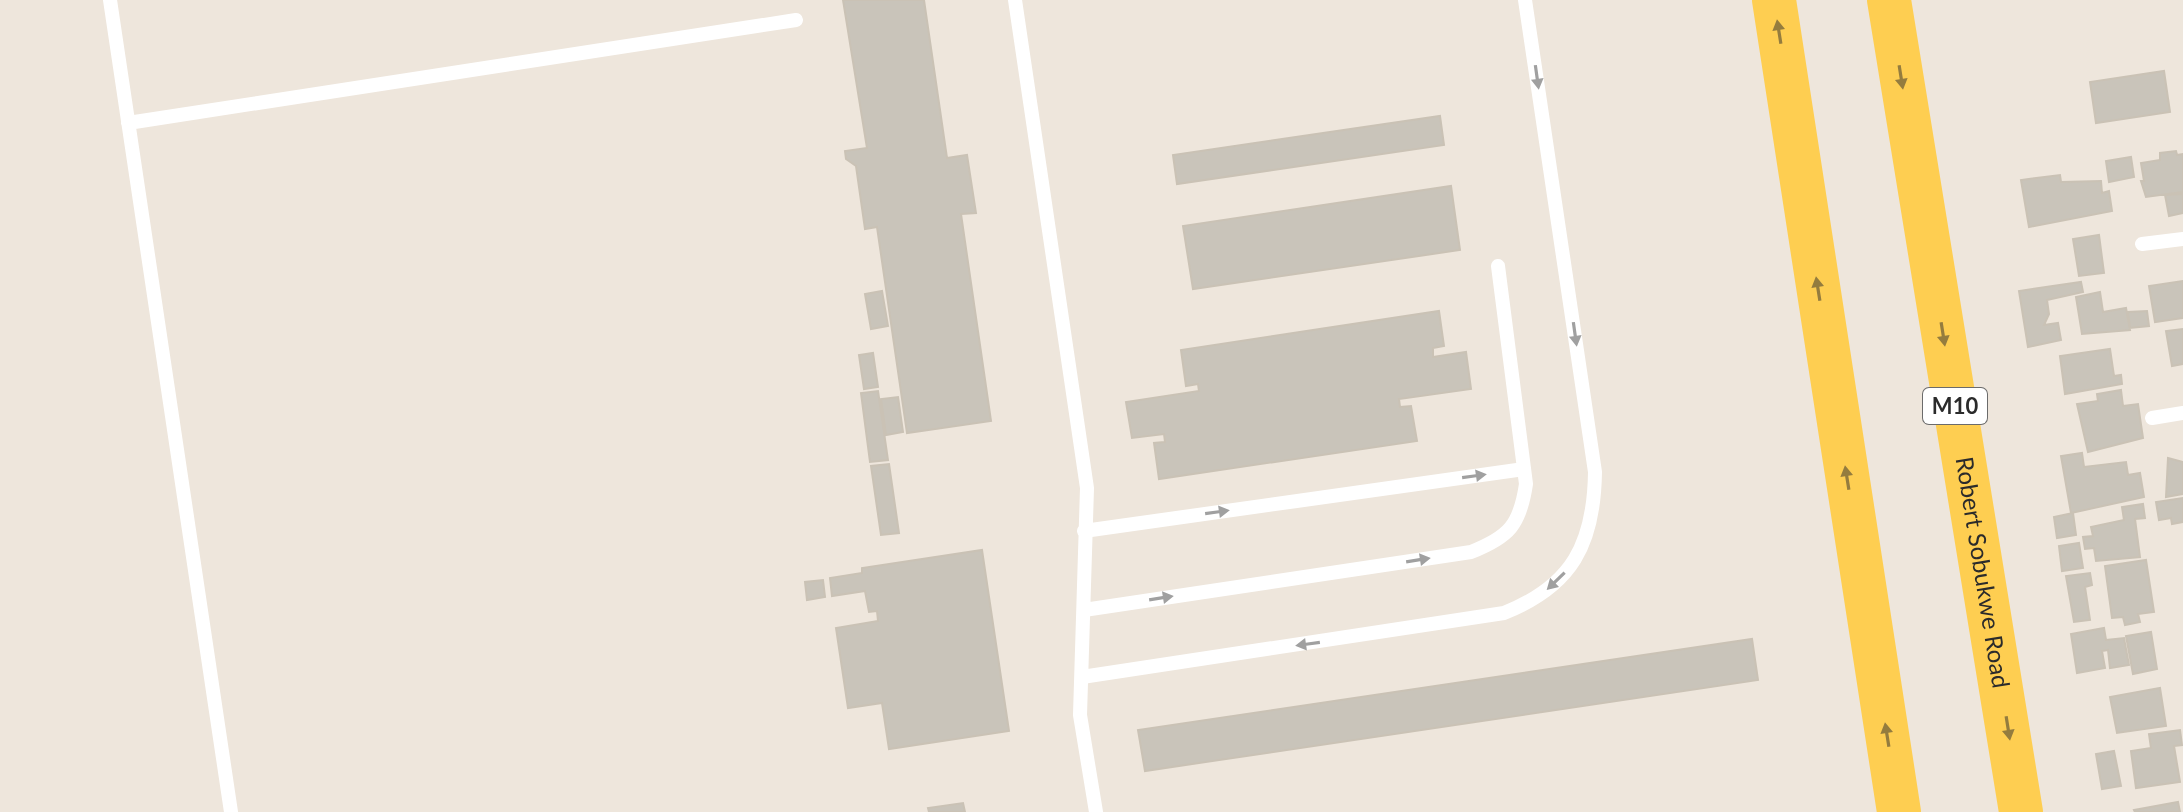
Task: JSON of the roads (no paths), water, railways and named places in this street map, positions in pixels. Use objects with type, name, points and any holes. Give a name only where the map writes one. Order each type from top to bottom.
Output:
[{"type":"main road","points":[[1774,0],[1899,812]]},
{"type":"main road","name":"Robert Sobukwe Road","points":[[1889,0],[2021,812]]},
{"type":"lane","points":[[110,0],[231,812]]},
{"type":"lane","points":[[1015,0],[1087,488],[1080,715],[1096,812]]},
{"type":"lane","points":[[1082,677],[1504,613],[1531,602],[1571,567],[1586,542],[1594,511],[1595,472],[1525,0]]},
{"type":"lane","points":[[128,123],[796,20]]},
{"type":"lane","points":[[2142,244],[2183,239]]},
{"type":"lane","points":[[1084,610],[1471,552],[1497,542],[1512,528],[1523,507],[1524,469],[1498,266]]},
{"type":"lane","points":[[2152,418],[2183,413]]},
{"type":"lane","points":[[1084,531],[1524,469]]}]
